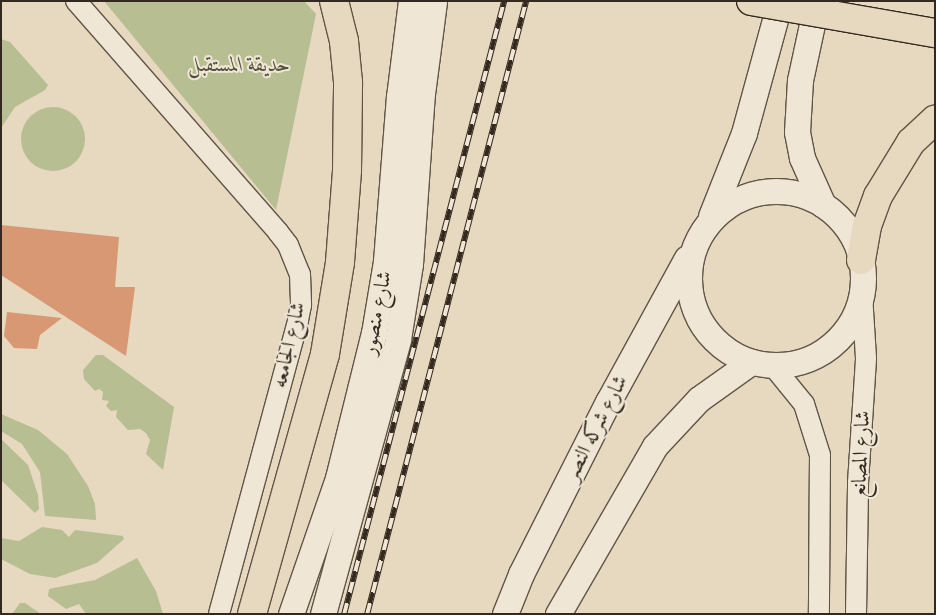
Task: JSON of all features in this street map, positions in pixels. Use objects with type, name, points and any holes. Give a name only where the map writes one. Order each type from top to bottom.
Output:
[{"type":"highway","points":[[252,614],[325,354],[334,308],[345,216],[348,82],[344,41],[334,1]]},
{"type":"highway","points":[[751,1],[935,33]]},
{"type":"highway","points":[[861,260],[866,226],[878,196],[911,142],[935,120]]},
{"type":"street","name":"شارع الجامعه","points":[[76,1],[288,244],[300,274],[301,305],[298,320],[219,614]]},
{"type":"street","name":"شارع منصور","points":[[292,614],[338,478],[376,324],[386,261],[399,97],[411,1]]},
{"type":"street","name":"شارع منصور","points":[[324,614],[398,339],[410,264],[422,85],[434,1]]},
{"type":"street","points":[[762,364],[722,347],[711,336],[694,309],[688,277],[694,245],[711,216],[744,133],[780,1]]},
{"type":"street","points":[[817,1],[800,80],[797,132],[802,158],[823,204]]},
{"type":"street","points":[[558,614],[655,446],[699,399],[762,364],[804,361],[831,346],[851,323],[862,294],[861,260],[848,228],[823,204],[808,197],[774,190],[741,198],[711,216]]},
{"type":"street","name":"شارع شركه النصر","points":[[505,614],[521,574],[608,402],[694,245]]},
{"type":"street","name":"شارع المصانع","points":[[856,614],[858,483],[866,358],[862,294]]},
{"type":"street","name":"شارع المصانع","points":[[762,364],[804,404],[814,429],[820,455],[819,614]]},
{"type":"green space","name":"حديقة المستقبل","points":[[104,1],[304,1],[316,14],[276,210]]},
{"type":"green space","points":[[1,39],[10,42],[48,85],[45,90],[15,107],[1,128]]},
{"type":"green space","points":[[53,107],[71,113],[79,121],[85,139],[79,157],[71,165],[53,171],[35,165],[27,157],[21,139],[27,121],[35,113]]},
{"type":"green space","points":[[96,355],[103,355],[174,407],[163,470],[146,454],[150,440],[146,433],[140,429],[128,430],[116,417],[117,410],[111,411],[106,406],[109,401],[102,400],[103,392],[99,389],[95,391],[84,379],[83,370]]},
{"type":"green space","points":[[1,414],[38,430],[67,454],[88,486],[95,504],[96,520],[45,516],[40,472],[22,444],[1,431]]},
{"type":"green space","points":[[1,439],[28,465],[38,495],[39,509],[35,513],[1,480]]},
{"type":"green space","points":[[42,527],[62,530],[69,537],[75,530],[123,536],[124,539],[97,563],[55,578],[30,574],[1,559],[1,538],[19,541]]},
{"type":"green space","points":[[137,558],[156,591],[163,614],[86,614],[79,604],[66,609],[48,596],[49,589],[95,580]]},
{"type":"green space","points":[[20,603],[25,603],[41,614],[12,614]]},
{"type":"building","points":[[1,225],[119,237],[115,287],[135,287],[126,356],[1,275]]},
{"type":"building","points":[[7,312],[62,318],[40,335],[37,349],[14,348],[4,336]]},
{"type":"railway","points":[[344,614],[504,1]]},
{"type":"railway","points":[[367,614],[526,1]]}]
